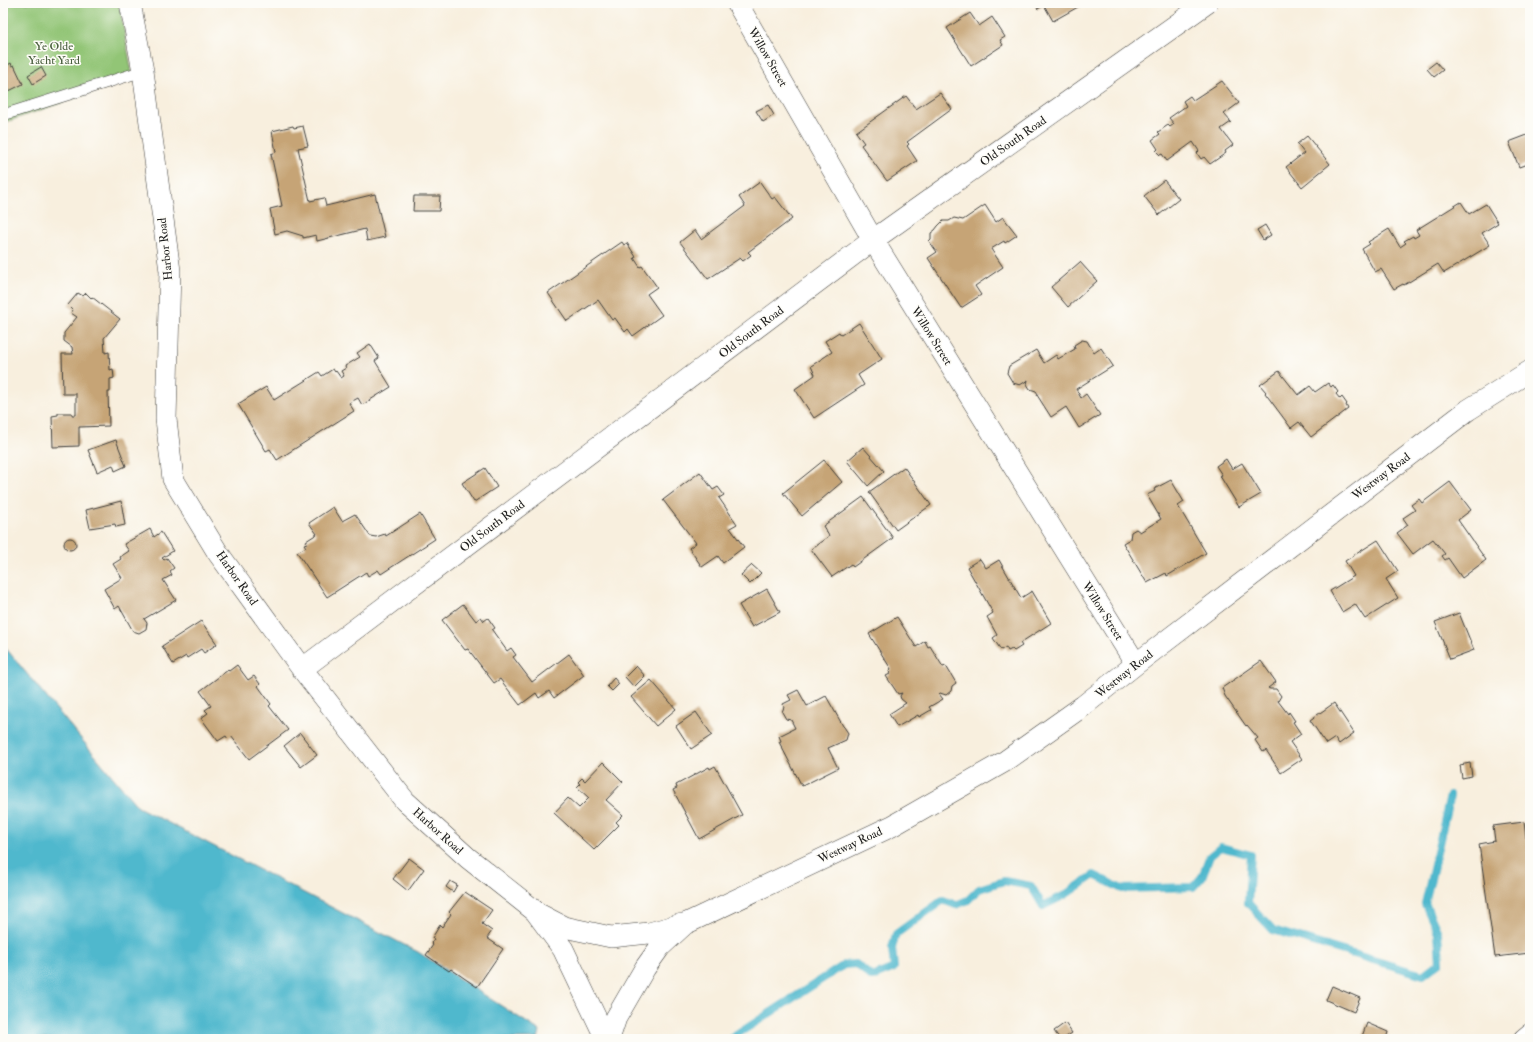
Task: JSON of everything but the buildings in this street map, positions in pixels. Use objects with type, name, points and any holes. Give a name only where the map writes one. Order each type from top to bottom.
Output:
[{"type":"street","name":"Harbor Road","points":[[130,3],[143,71],[170,272],[166,354],[166,419],[173,479],[218,553],[302,669],[405,801],[468,858],[535,911],[563,949],[606,1039]]},
{"type":"street","name":"Willow Street","points":[[737,3],[873,240],[1136,664]]},
{"type":"street","name":"Old South Road","points":[[302,669],[873,240],[1206,3]]},
{"type":"street","name":"Westway Road","points":[[535,911],[564,927],[611,937],[649,933],[685,924],[892,826],[1004,762],[1084,706],[1136,664],[1468,410],[1530,371]]},
{"type":"street","name":"Westway Road","points":[[609,1039],[616,1018],[645,968],[660,946],[685,924]]},
{"type":"street","points":[[1524,1039],[1530,1034]]},
{"type":"lane","points":[[3,115],[143,71]]},
{"type":"green space","name":"Ye Olde Yacht Yard","points":[[3,3],[119,3],[133,78],[3,123]]},
{"type":"water","points":[[3,645],[138,807],[418,952],[540,1031],[538,1039],[3,1039]]},
{"type":"waterway","points":[[730,1039],[844,965],[856,964],[872,977],[894,968],[892,948],[896,934],[943,900],[956,905],[968,900],[979,889],[1004,881],[1031,886],[1043,906],[1065,895],[1094,875],[1122,889],[1193,887],[1202,877],[1210,856],[1221,847],[1251,855],[1248,903],[1273,930],[1423,975],[1440,962],[1438,933],[1425,904],[1450,796]]}]
